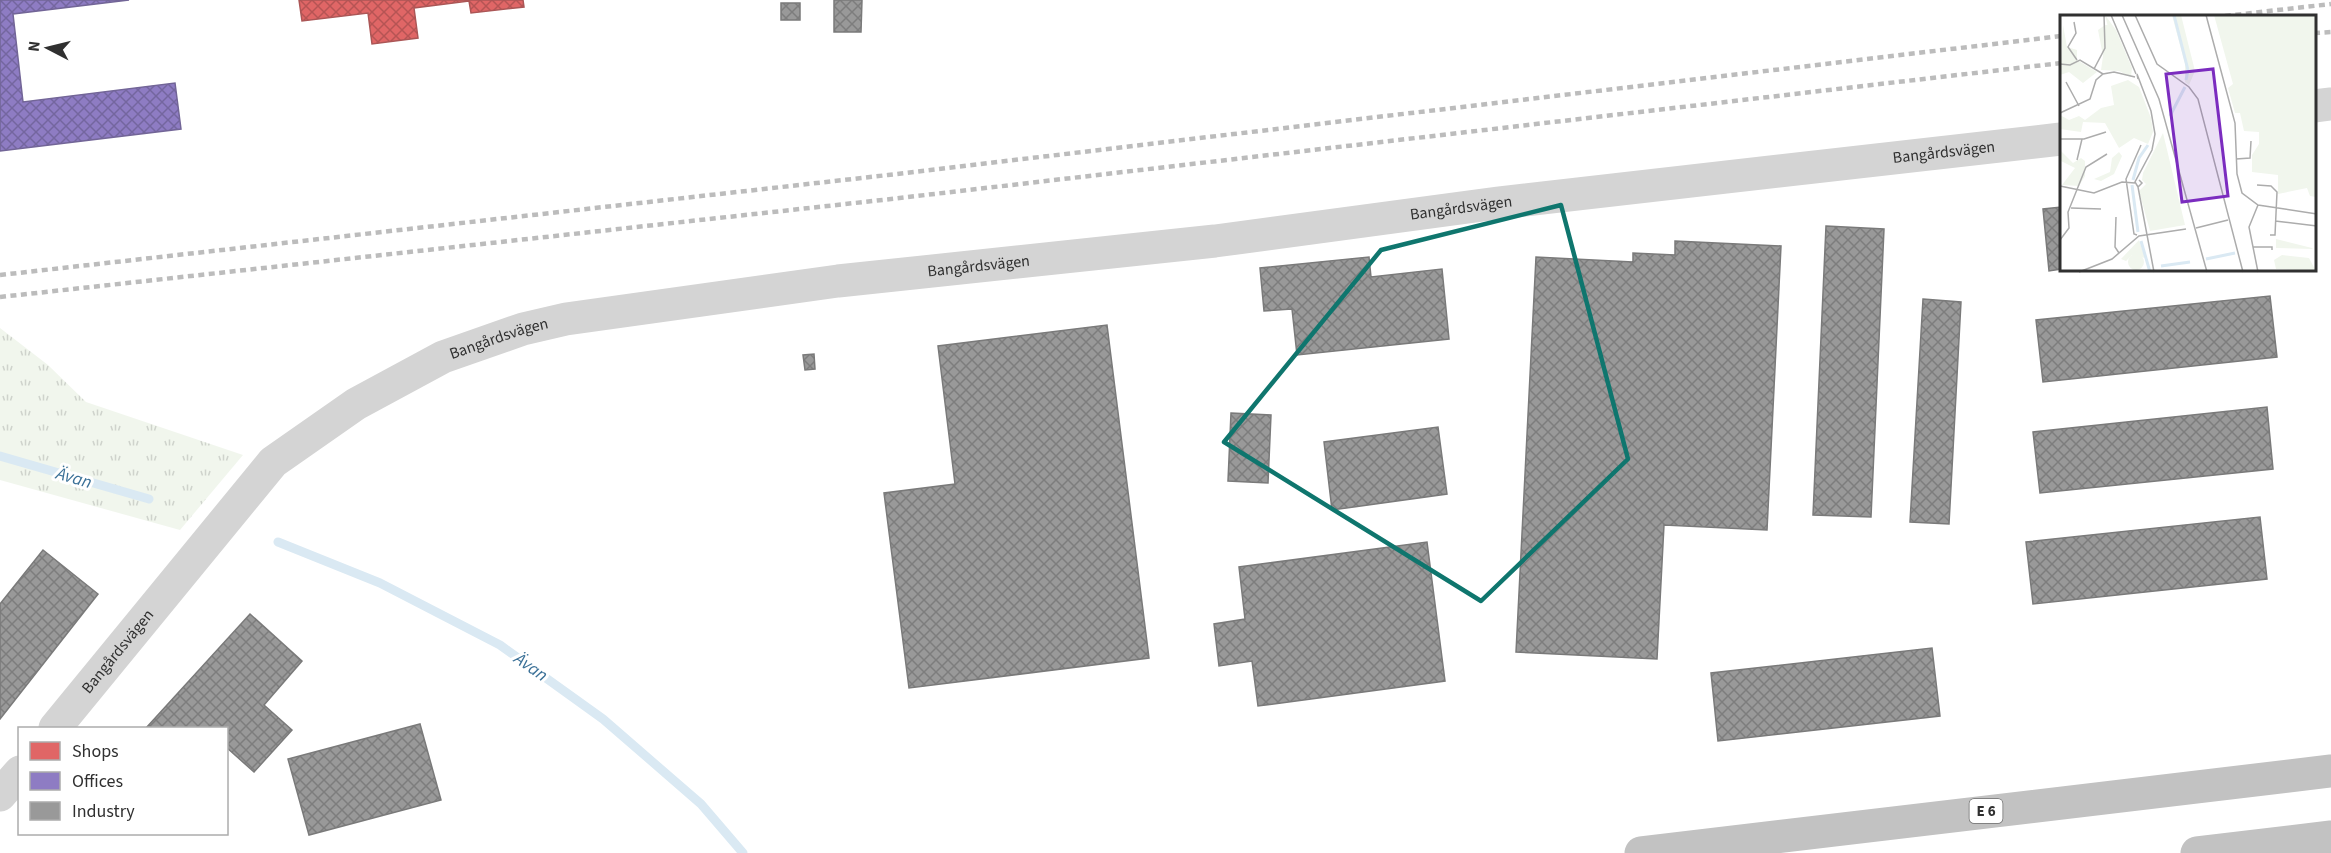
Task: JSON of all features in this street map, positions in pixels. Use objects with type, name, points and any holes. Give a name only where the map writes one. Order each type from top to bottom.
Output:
[{"type":"highway","name":"E 6","points":[[1641,853],[2331,771]]},
{"type":"highway","points":[[2198,853],[2331,837]]},
{"type":"street","points":[[2316,106],[2331,104]]},
{"type":"street","name":"Bangårdsvägen","points":[[57,727],[273,462],[322,427],[398,379],[443,357],[523,329],[566,319],[838,281],[1215,241],[1498,203],[2060,139]]},
{"type":"street","points":[[0,795],[18,774]]},
{"type":"highlighted area","points":[[1561,205],[1628,459],[1481,601],[1224,442],[1381,250]]},
{"type":"green space","points":[[0,328],[48,365],[86,402],[243,455],[180,530],[0,480]]},
{"type":"building: Shops","points":[[299,0],[523,0],[524,7],[471,13],[469,1],[414,8],[418,38],[372,44],[368,13],[302,21]]},
{"type":"building: Offices","points":[[0,0],[129,0],[13,14],[23,102],[175,83],[181,129],[0,151]]},
{"type":"building: Industry","points":[[834,0],[862,0],[861,32],[834,32]]},
{"type":"building: Industry","points":[[781,3],[800,3],[800,20],[781,20]]},
{"type":"building: Industry","points":[[2060,207],[2060,269],[2049,271],[2043,209]]},
{"type":"building: Industry","points":[[1826,226],[1884,229],[1871,517],[1813,515]]},
{"type":"building: Industry","points":[[1675,241],[1781,246],[1767,530],[1664,525],[1657,659],[1516,652],[1536,257],[1633,262],[1633,253],[1675,255]]},
{"type":"building: Industry","points":[[1369,257],[1371,277],[1442,269],[1449,339],[1297,355],[1292,309],[1264,311],[1260,268]]},
{"type":"building: Industry","points":[[2270,296],[2277,357],[2043,382],[2036,320]]},
{"type":"building: Industry","points":[[1923,299],[1961,302],[1949,524],[1910,522]]},
{"type":"building: Industry","points":[[1107,325],[1149,658],[909,688],[884,493],[955,484],[938,346]]},
{"type":"building: Industry","points":[[814,354],[815,369],[805,370],[803,355]]},
{"type":"building: Industry","points":[[2267,407],[2273,469],[2040,493],[2033,432]]},
{"type":"building: Industry","points":[[1231,413],[1271,415],[1268,483],[1228,481]]},
{"type":"building: Industry","points":[[1438,427],[1447,494],[1332,510],[1324,442]]},
{"type":"building: Industry","points":[[2260,517],[2267,579],[2033,604],[2026,542]]},
{"type":"building: Industry","points":[[1427,542],[1445,681],[1258,706],[1252,661],[1219,666],[1214,624],[1245,619],[1239,567]]},
{"type":"building: Industry","points":[[43,550],[98,594],[0,719],[0,604]]},
{"type":"building: Industry","points":[[250,614],[302,661],[264,705],[292,730],[254,772],[228,749],[228,727],[147,727]]},
{"type":"building: Industry","points":[[1932,648],[1940,716],[1718,741],[1711,673]]},
{"type":"building: Industry","points":[[420,724],[441,800],[309,835],[288,759]]},
{"type":"waterway","name":"Ävan","points":[[0,456],[149,499]]},
{"type":"waterway","name":"Ävan","points":[[278,542],[380,583],[500,645],[603,719],[701,804],[743,853]]},
{"type":"railway","points":[[2234,15],[2331,4]]},
{"type":"railway","points":[[2316,33],[2331,32]]},
{"type":"railway","points":[[0,275],[888,175],[2060,36]]},
{"type":"railway","points":[[0,297],[891,199],[2060,63]]}]
